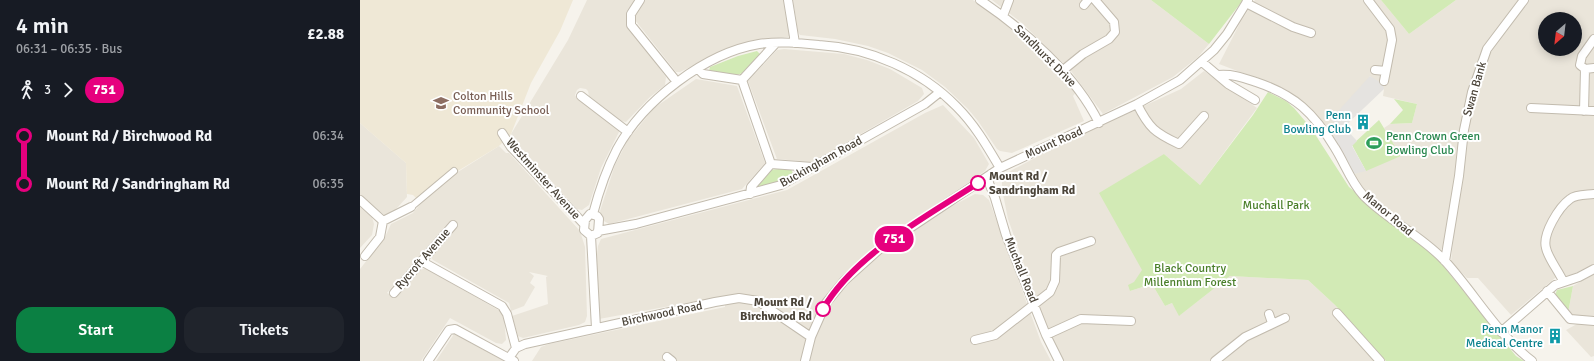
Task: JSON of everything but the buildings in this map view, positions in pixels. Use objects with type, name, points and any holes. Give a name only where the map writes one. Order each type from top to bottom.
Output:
[{"type":"street","points":[[640,0],[631,14],[629,19],[630,25],[677,82]]},
{"type":"street","points":[[788,0],[795,43]]},
{"type":"street","name":"Sandhurst Drive","points":[[980,0],[1028,36],[1062,71],[1086,100],[1099,122]]},
{"type":"street","points":[[1003,16],[1009,0]]},
{"type":"street","points":[[1062,71],[1083,54],[1109,39],[1115,32],[1114,22],[1095,0]]},
{"type":"street","points":[[1368,0],[1390,29],[1392,35],[1384,81]]},
{"type":"street","name":"Swan Bank","points":[[1445,261],[1459,176],[1464,130],[1472,92],[1487,49],[1524,0]]},
{"type":"street","points":[[1247,2],[1293,27],[1311,33]]},
{"type":"street","name":"Mount Road","points":[[805,361],[811,337],[826,303],[856,269],[883,246],[1000,168],[1137,104],[1180,80],[1202,62],[1227,34],[1247,2]]},
{"type":"street","points":[[1584,111],[1590,68],[1580,65],[1580,61],[1594,39]]},
{"type":"street","points":[[742,80],[776,43]]},
{"type":"street","points":[[593,214],[602,181],[617,148],[647,108],[677,82],[698,69],[735,50],[759,44],[795,43],[833,46],[868,53],[920,78],[940,92],[977,130],[1000,168]]},
{"type":"street","points":[[1202,62],[1218,76],[1255,100]]},
{"type":"street","points":[[698,69],[703,74],[742,80]]},
{"type":"street","points":[[1374,70],[1386,71]]},
{"type":"street","name":"Manor Road","points":[[1218,76],[1233,74],[1277,89],[1302,105],[1335,147],[1362,194],[1445,261],[1514,347],[1532,361]]},
{"type":"street","points":[[1239,90],[1245,78]]},
{"type":"street","points":[[742,80],[771,164]]},
{"type":"street","name":"Buckingham Road","points":[[598,231],[636,224],[782,185],[925,104],[940,92]]},
{"type":"street","points":[[581,96],[628,132]]},
{"type":"street","points":[[1137,104],[1147,124],[1164,137],[1179,144],[1204,116]]},
{"type":"street","points":[[1531,108],[1594,111]]},
{"type":"street","name":"Westminster Avenue","points":[[502,133],[511,147],[584,224]]},
{"type":"street","points":[[771,164],[813,167]]},
{"type":"street","points":[[750,194],[751,187],[771,164]]},
{"type":"street","points":[[383,221],[411,207],[454,171]]},
{"type":"street","name":"Muchall Road","points":[[986,178],[996,198],[1006,235],[1035,304],[1046,335],[1059,361]]},
{"type":"street","points":[[1563,281],[1546,248],[1546,233],[1569,199],[1577,196],[1594,194]]},
{"type":"street","points":[[360,200],[383,221]]},
{"type":"street","points":[[593,214],[587,216],[584,224],[584,230],[591,236],[596,328]]},
{"type":"street","points":[[591,236],[596,235],[598,231],[599,220],[597,216],[593,214]]},
{"type":"street","points":[[365,256],[380,237],[383,221]]},
{"type":"street","name":"Rycroft Avenue","points":[[394,293],[453,225]]},
{"type":"street","points":[[975,340],[995,335],[1050,292],[1055,281],[1056,256],[1059,252],[1091,241]]},
{"type":"street","points":[[421,261],[502,306],[507,314],[516,348],[511,359],[458,329],[449,330],[428,361]]},
{"type":"street","points":[[1501,332],[1547,291],[1563,281],[1579,277],[1594,269]]},
{"type":"street","points":[[1547,291],[1570,319],[1594,321]]},
{"type":"street","name":"Birchwood Road","points":[[516,348],[525,344],[596,328],[739,298],[758,302],[811,337]]},
{"type":"street","points":[[1337,313],[1380,361]]},
{"type":"street","points":[[1268,314],[1272,324]]},
{"type":"street","points":[[1215,361],[1245,337],[1285,318]]},
{"type":"street","points":[[1046,335],[1081,319],[1131,321]]},
{"type":"shaded area","name":"Colton Hills Community School","points":[[360,0],[573,0],[560,31],[531,83],[511,134],[499,146],[453,174],[418,200],[413,195],[407,194],[406,163],[360,123]]},
{"type":"shaded area","points":[[587,0],[635,0],[626,12],[627,23],[666,77],[665,85],[650,97],[626,122],[621,121],[589,96],[586,89],[580,88],[577,90],[575,95],[578,100],[584,101],[618,128],[619,132],[601,168],[589,205],[582,210],[577,209],[518,145],[518,142],[511,134],[568,40]]},
{"type":"shaded area","points":[[645,0],[785,0],[790,35],[788,37],[762,40],[721,52],[680,72],[676,72],[635,20],[635,15]]},
{"type":"shaded area","points":[[793,0],[973,0],[1014,29],[1034,47],[1076,92],[1073,96],[1084,121],[1012,153],[1000,151],[968,109],[945,87],[922,70],[888,53],[868,46],[835,39],[800,35],[798,32]]},
{"type":"shaded area","points":[[992,0],[1151,0],[1209,44],[1198,57],[1173,77],[1103,114],[1071,71],[1022,23]]},
{"type":"shaded area","points":[[1255,0],[1381,0],[1409,34],[1456,0],[1594,0],[1594,266],[1577,274],[1555,278],[1511,315],[1478,278],[1467,278],[1451,262],[1456,211],[1449,209],[1443,247],[1440,251],[1363,191],[1354,174],[1401,156],[1384,128],[1390,124],[1412,123],[1417,104],[1383,96],[1384,89],[1370,76],[1341,132],[1332,138],[1321,120],[1287,90],[1219,64],[1241,21]]},
{"type":"shaded area","points":[[784,49],[844,54],[867,60],[890,69],[922,88],[924,94],[918,101],[812,162],[777,159],[748,81],[777,50]]},
{"type":"shaded area","points":[[1204,71],[1257,108],[1200,185],[1164,154],[1143,270],[1130,291],[1152,284],[1165,306],[1172,303],[1180,315],[1230,276],[1308,280],[1335,305],[1386,361],[1062,361],[1051,340],[1008,219],[1002,189],[1002,178],[1012,170],[1065,142],[1181,89]]},
{"type":"shaded area","points":[[1370,76],[1383,84],[1384,89],[1344,127],[1357,141],[1352,146],[1366,171],[1354,174],[1332,138],[1341,132],[1331,119]]},
{"type":"shaded area","points":[[696,79],[737,86],[765,163],[742,189],[609,224],[604,221],[600,211],[615,165],[628,140],[654,108]]},
{"type":"shaded area","points":[[943,105],[974,138],[989,164],[985,171],[945,199],[950,207],[975,194],[983,195],[989,200],[1041,342],[1051,361],[532,361],[541,347],[549,344],[725,307],[725,296],[599,319],[596,262],[598,246],[601,239],[787,190],[925,113]]},
{"type":"shaded area","points":[[360,123],[406,163],[407,197],[388,218],[360,195]]},
{"type":"shaded area","points":[[499,146],[506,153],[509,153],[580,231],[585,247],[587,316],[585,322],[579,325],[523,338],[518,336],[512,316],[548,304],[546,277],[548,276],[529,272],[534,276],[530,283],[535,287],[524,306],[511,311],[509,303],[433,260],[431,257],[457,226],[449,222],[387,293],[397,297],[419,271],[425,268],[500,311],[504,318],[506,340],[502,344],[496,343],[450,318],[421,361],[360,361],[360,269],[385,237],[391,224],[413,213],[434,187]]},
{"type":"shaded area","points":[[360,207],[372,217],[374,224],[372,235],[360,248]]},
{"type":"shaded area","points":[[1594,274],[1594,356],[1591,357],[1566,330],[1577,324],[1568,313],[1573,286]]},
{"type":"shaded area","points":[[454,334],[504,361],[436,361]]},
{"type":"green space","points":[[1151,0],[1243,0],[1209,44]]},
{"type":"green space","points":[[1381,0],[1456,0],[1409,34]]},
{"type":"green space","points":[[757,51],[760,54],[743,72],[739,74],[728,75],[709,71],[710,67],[738,56]]},
{"type":"green space","name":"Muchall Park","points":[[1268,92],[1286,101],[1294,108],[1311,128],[1349,187],[1387,217],[1386,219],[1432,252],[1516,356],[1524,361],[1386,361],[1335,305],[1308,280],[1230,276],[1179,316],[1172,303],[1165,306],[1152,284],[1130,291],[1128,285],[1134,282],[1142,270],[1099,193],[1164,154],[1200,185],[1253,115]]},
{"type":"green space","points":[[1394,99],[1417,104],[1412,123],[1390,124],[1403,110]]},
{"type":"green space","name":"Penn Crown Green Bowling Club","points":[[1379,120],[1401,156],[1366,171],[1352,145]]},
{"type":"green space","points":[[791,169],[793,173],[785,180],[759,188],[757,187],[769,170]]},
{"type":"green space","points":[[1573,286],[1568,313],[1555,295],[1557,290]]},
{"type":"bus line","name":"751","points":[[823,309],[833,293],[856,269],[883,246],[978,183]]},
{"type":"place","name":"Colton Hills Community School","points":[[441,103]]},
{"type":"place","name":"Penn Bowling Club","points":[[1363,122]]},
{"type":"place","name":"Penn Crown Green Bowling Club","points":[[1374,143]]},
{"type":"place","name":"Mount Rd / Sandringham Rd","points":[[978,183]]},
{"type":"place","name":"Mount Rd / Birchwood Rd","points":[[823,309]]},
{"type":"place","name":"Penn Manor Medical Centre","points":[[1555,336]]},
{"type":"park label","name":"Black Country Millennium Forest","points":[[1190,275]]}]
